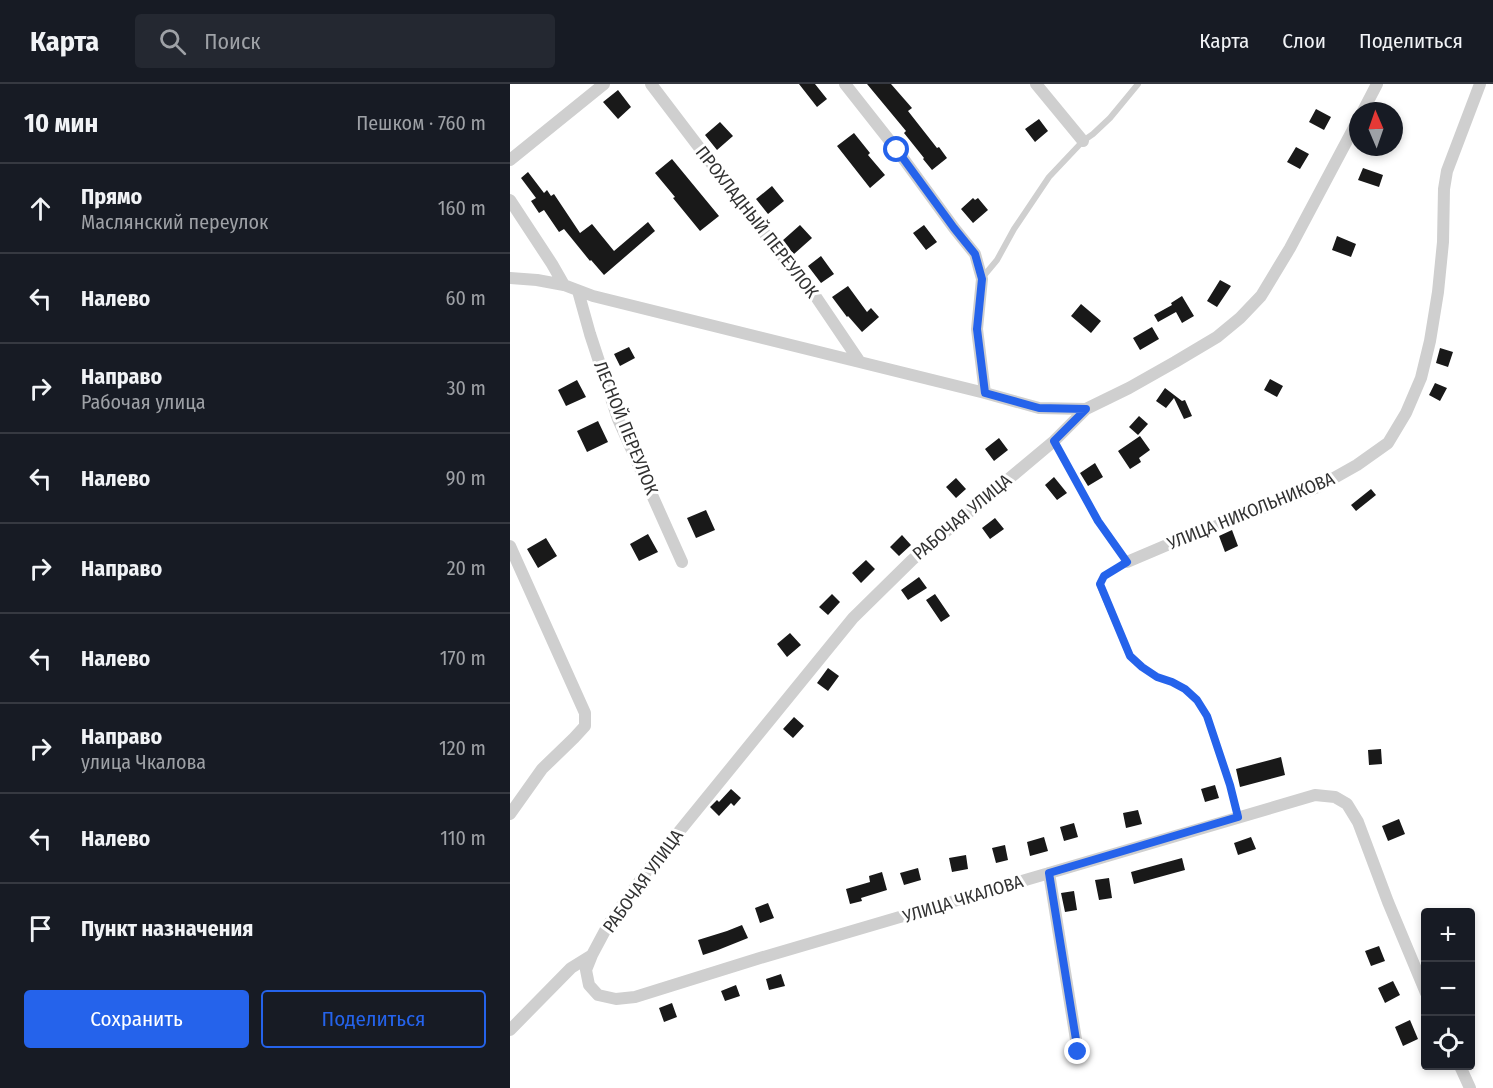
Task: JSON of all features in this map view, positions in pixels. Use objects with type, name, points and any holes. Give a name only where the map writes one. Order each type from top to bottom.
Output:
[{"type":"street","points":[[510,160],[604,84]]},
{"type":"street","name":"ПРОХЛАДНЫЙ ПЕРЕУЛОК","points":[[651,84],[775,247],[814,294],[860,362]]},
{"type":"street","points":[[845,84],[975,254],[982,279],[977,329],[985,393]]},
{"type":"street","points":[[1036,84],[1083,141]]},
{"type":"street","points":[[1368,102],[1377,84]]},
{"type":"street","name":"УЛИЦА НИКОЛЬНИКОВА","points":[[1127,562],[1318,487],[1357,465],[1388,443],[1406,413],[1421,378],[1438,292],[1447,171],[1480,84]]},
{"type":"street","name":"РАБОЧАЯ УЛИЦА","points":[[592,955],[608,925],[647,871],[853,618],[912,560],[1054,441],[1086,409],[1129,388],[1217,337],[1261,296],[1290,248],[1349,137]]},
{"type":"street","points":[[510,200],[564,285]]},
{"type":"street","points":[[510,278],[564,285],[604,299],[1039,408],[1086,409]]},
{"type":"street","name":"ЛЕСНОЙ ПЕРЕУЛОК","points":[[578,291],[618,419],[682,562]]},
{"type":"street","points":[[510,546],[585,713],[585,726],[542,769],[510,814]]},
{"type":"street","name":"УЛИЦА ЧКАЛОВА","points":[[592,955],[586,970],[589,985],[598,995],[616,999],[635,997],[1315,795],[1335,797],[1347,804],[1358,822],[1421,983]]},
{"type":"street","points":[[1049,873],[1078,1052]]},
{"type":"street","points":[[510,1030],[571,968],[592,955]]},
{"type":"street","points":[[1462,1070],[1470,1088]]},
{"type":"lane","points":[[982,279],[997,260],[1049,177],[1083,141],[1110,118],[1138,84]]},
{"type":"lane","points":[[1054,441],[1098,521],[1127,562],[1104,576],[1100,584],[1130,656],[1157,677],[1185,689],[1197,700],[1207,716],[1238,817]]},
{"type":"building","points":[[799,84],[815,84],[827,99],[817,107]]},
{"type":"building","points":[[867,84],[891,84],[912,108],[908,111],[947,158],[932,170],[904,133],[906,131]]},
{"type":"building","points":[[618,90],[631,107],[618,119],[603,102]]},
{"type":"building","points":[[1316,109],[1331,117],[1324,130],[1309,122]]},
{"type":"building","points":[[1039,119],[1048,131],[1035,142],[1025,129]]},
{"type":"building","points":[[720,122],[733,136],[717,150],[705,135]]},
{"type":"building","points":[[854,133],[870,153],[868,155],[885,175],[870,188],[837,146]]},
{"type":"building","points":[[1296,147],[1309,154],[1300,169],[1287,162]]},
{"type":"building","points":[[672,159],[719,216],[700,231],[655,173]]},
{"type":"building","points":[[1363,168],[1383,175],[1379,187],[1358,180]]},
{"type":"building","points":[[528,172],[544,193],[547,190],[551,196],[554,194],[580,233],[592,224],[614,251],[648,222],[655,231],[604,275],[564,229],[559,232],[544,210],[539,213],[531,201],[536,198],[521,178]]},
{"type":"building","points":[[772,186],[784,201],[768,214],[756,199]]},
{"type":"building","points":[[973,198],[975,200],[978,198],[988,210],[973,223],[961,209]]},
{"type":"building","points":[[800,225],[812,238],[794,254],[782,241]]},
{"type":"building","points":[[924,225],[937,242],[926,250],[913,233]]},
{"type":"building","points":[[1337,236],[1356,244],[1351,257],[1332,250]]},
{"type":"building","points":[[821,256],[834,274],[821,283],[808,266]]},
{"type":"building","points":[[1220,280],[1231,286],[1217,307],[1207,301]]},
{"type":"building","points":[[848,286],[867,312],[871,308],[879,317],[862,332],[832,297]]},
{"type":"building","points":[[1182,296],[1194,316],[1182,323],[1176,312],[1158,322],[1154,315],[1172,305],[1171,303]]},
{"type":"building","points":[[1081,304],[1101,321],[1091,333],[1071,316]]},
{"type":"building","points":[[1152,327],[1159,339],[1140,350],[1133,338]]},
{"type":"building","points":[[629,347],[635,358],[620,366],[614,354]]},
{"type":"building","points":[[1440,348],[1453,352],[1448,367],[1436,363]]},
{"type":"building","points":[[1270,379],[1283,386],[1277,397],[1264,390]]},
{"type":"building","points":[[577,380],[586,397],[566,406],[558,390]]},
{"type":"building","points":[[1435,383],[1447,388],[1440,401],[1429,395]]},
{"type":"building","points":[[1165,388],[1182,401],[1185,400],[1192,416],[1184,419],[1174,398],[1166,408],[1156,401]]},
{"type":"building","points":[[1139,416],[1148,424],[1138,435],[1129,427]]},
{"type":"building","points":[[598,421],[608,442],[587,452],[577,431]]},
{"type":"building","points":[[1140,436],[1150,450],[1139,458],[1141,462],[1130,469],[1118,451]]},
{"type":"building","points":[[999,438],[1008,450],[994,461],[985,449]]},
{"type":"building","points":[[1095,463],[1103,477],[1088,486],[1080,473]]},
{"type":"building","points":[[1054,477],[1067,493],[1057,500],[1045,485]]},
{"type":"building","points":[[956,478],[966,489],[956,498],[946,487]]},
{"type":"building","points":[[1371,489],[1376,495],[1356,511],[1351,505]]},
{"type":"building","points":[[706,510],[715,530],[696,538],[687,518]]},
{"type":"building","points":[[995,518],[1004,529],[990,539],[982,528]]},
{"type":"building","points":[[1232,530],[1238,546],[1225,552],[1219,536]]},
{"type":"building","points":[[648,534],[658,552],[639,561],[630,544]]},
{"type":"building","points":[[902,535],[911,545],[899,556],[890,547]]},
{"type":"building","points":[[546,538],[557,556],[538,568],[527,549]]},
{"type":"building","points":[[866,560],[875,569],[861,583],[852,573]]},
{"type":"building","points":[[919,577],[927,588],[908,600],[901,590]]},
{"type":"building","points":[[832,594],[840,602],[828,615],[819,607]]},
{"type":"building","points":[[935,594],[950,616],[941,622],[926,600]]},
{"type":"building","points":[[790,633],[801,645],[787,657],[777,644]]},
{"type":"building","points":[[828,668],[839,676],[828,691],[817,683]]},
{"type":"building","points":[[794,717],[804,726],[793,738],[783,729]]},
{"type":"building","points":[[1381,749],[1382,764],[1369,765],[1368,750]]},
{"type":"building","points":[[1281,757],[1285,775],[1240,787],[1236,769]]},
{"type":"building","points":[[1215,785],[1219,798],[1205,802],[1201,789]]},
{"type":"building","points":[[731,789],[741,798],[734,806],[731,803],[719,816],[710,807],[717,800],[719,802]]},
{"type":"building","points":[[1138,810],[1142,824],[1126,828],[1123,813]]},
{"type":"building","points":[[1399,819],[1405,834],[1388,841],[1382,826]]},
{"type":"building","points":[[1074,823],[1078,837],[1064,841],[1060,827]]},
{"type":"building","points":[[1044,837],[1048,851],[1030,856],[1027,842]]},
{"type":"building","points":[[1251,837],[1256,849],[1238,855],[1234,843]]},
{"type":"building","points":[[1005,845],[1008,860],[996,863],[992,848]]},
{"type":"building","points":[[966,855],[968,869],[952,872],[949,858]]},
{"type":"building","points":[[1182,858],[1185,870],[1134,884],[1131,872]]},
{"type":"building","points":[[918,868],[921,880],[904,885],[900,873]]},
{"type":"building","points":[[882,872],[887,890],[850,904],[846,889],[870,882],[869,876]]},
{"type":"building","points":[[1109,878],[1112,898],[1099,900],[1095,880]]},
{"type":"building","points":[[1074,891],[1077,910],[1065,912],[1061,893]]},
{"type":"building","points":[[768,903],[774,918],[760,923],[755,908]]},
{"type":"building","points":[[742,925],[748,938],[703,955],[698,940]]},
{"type":"building","points":[[1379,946],[1385,961],[1371,966],[1365,951]]},
{"type":"building","points":[[781,974],[785,986],[769,990],[766,979]]},
{"type":"building","points":[[1393,981],[1400,995],[1385,1003],[1378,988]]},
{"type":"building","points":[[736,985],[740,996],[725,1001],[721,991]]},
{"type":"building","points":[[672,1003],[677,1017],[664,1022],[659,1008]]},
{"type":"building","points":[[1410,1020],[1418,1039],[1403,1046],[1395,1027]]},
{"type":"route","points":[[897,150],[975,254],[982,279],[977,329],[985,393],[1039,408],[1086,409],[1054,441],[1098,521],[1127,562],[1104,576],[1100,584],[1130,656],[1157,677],[1185,689],[1197,700],[1207,716],[1238,817],[1049,873],[1078,1052]]}]
